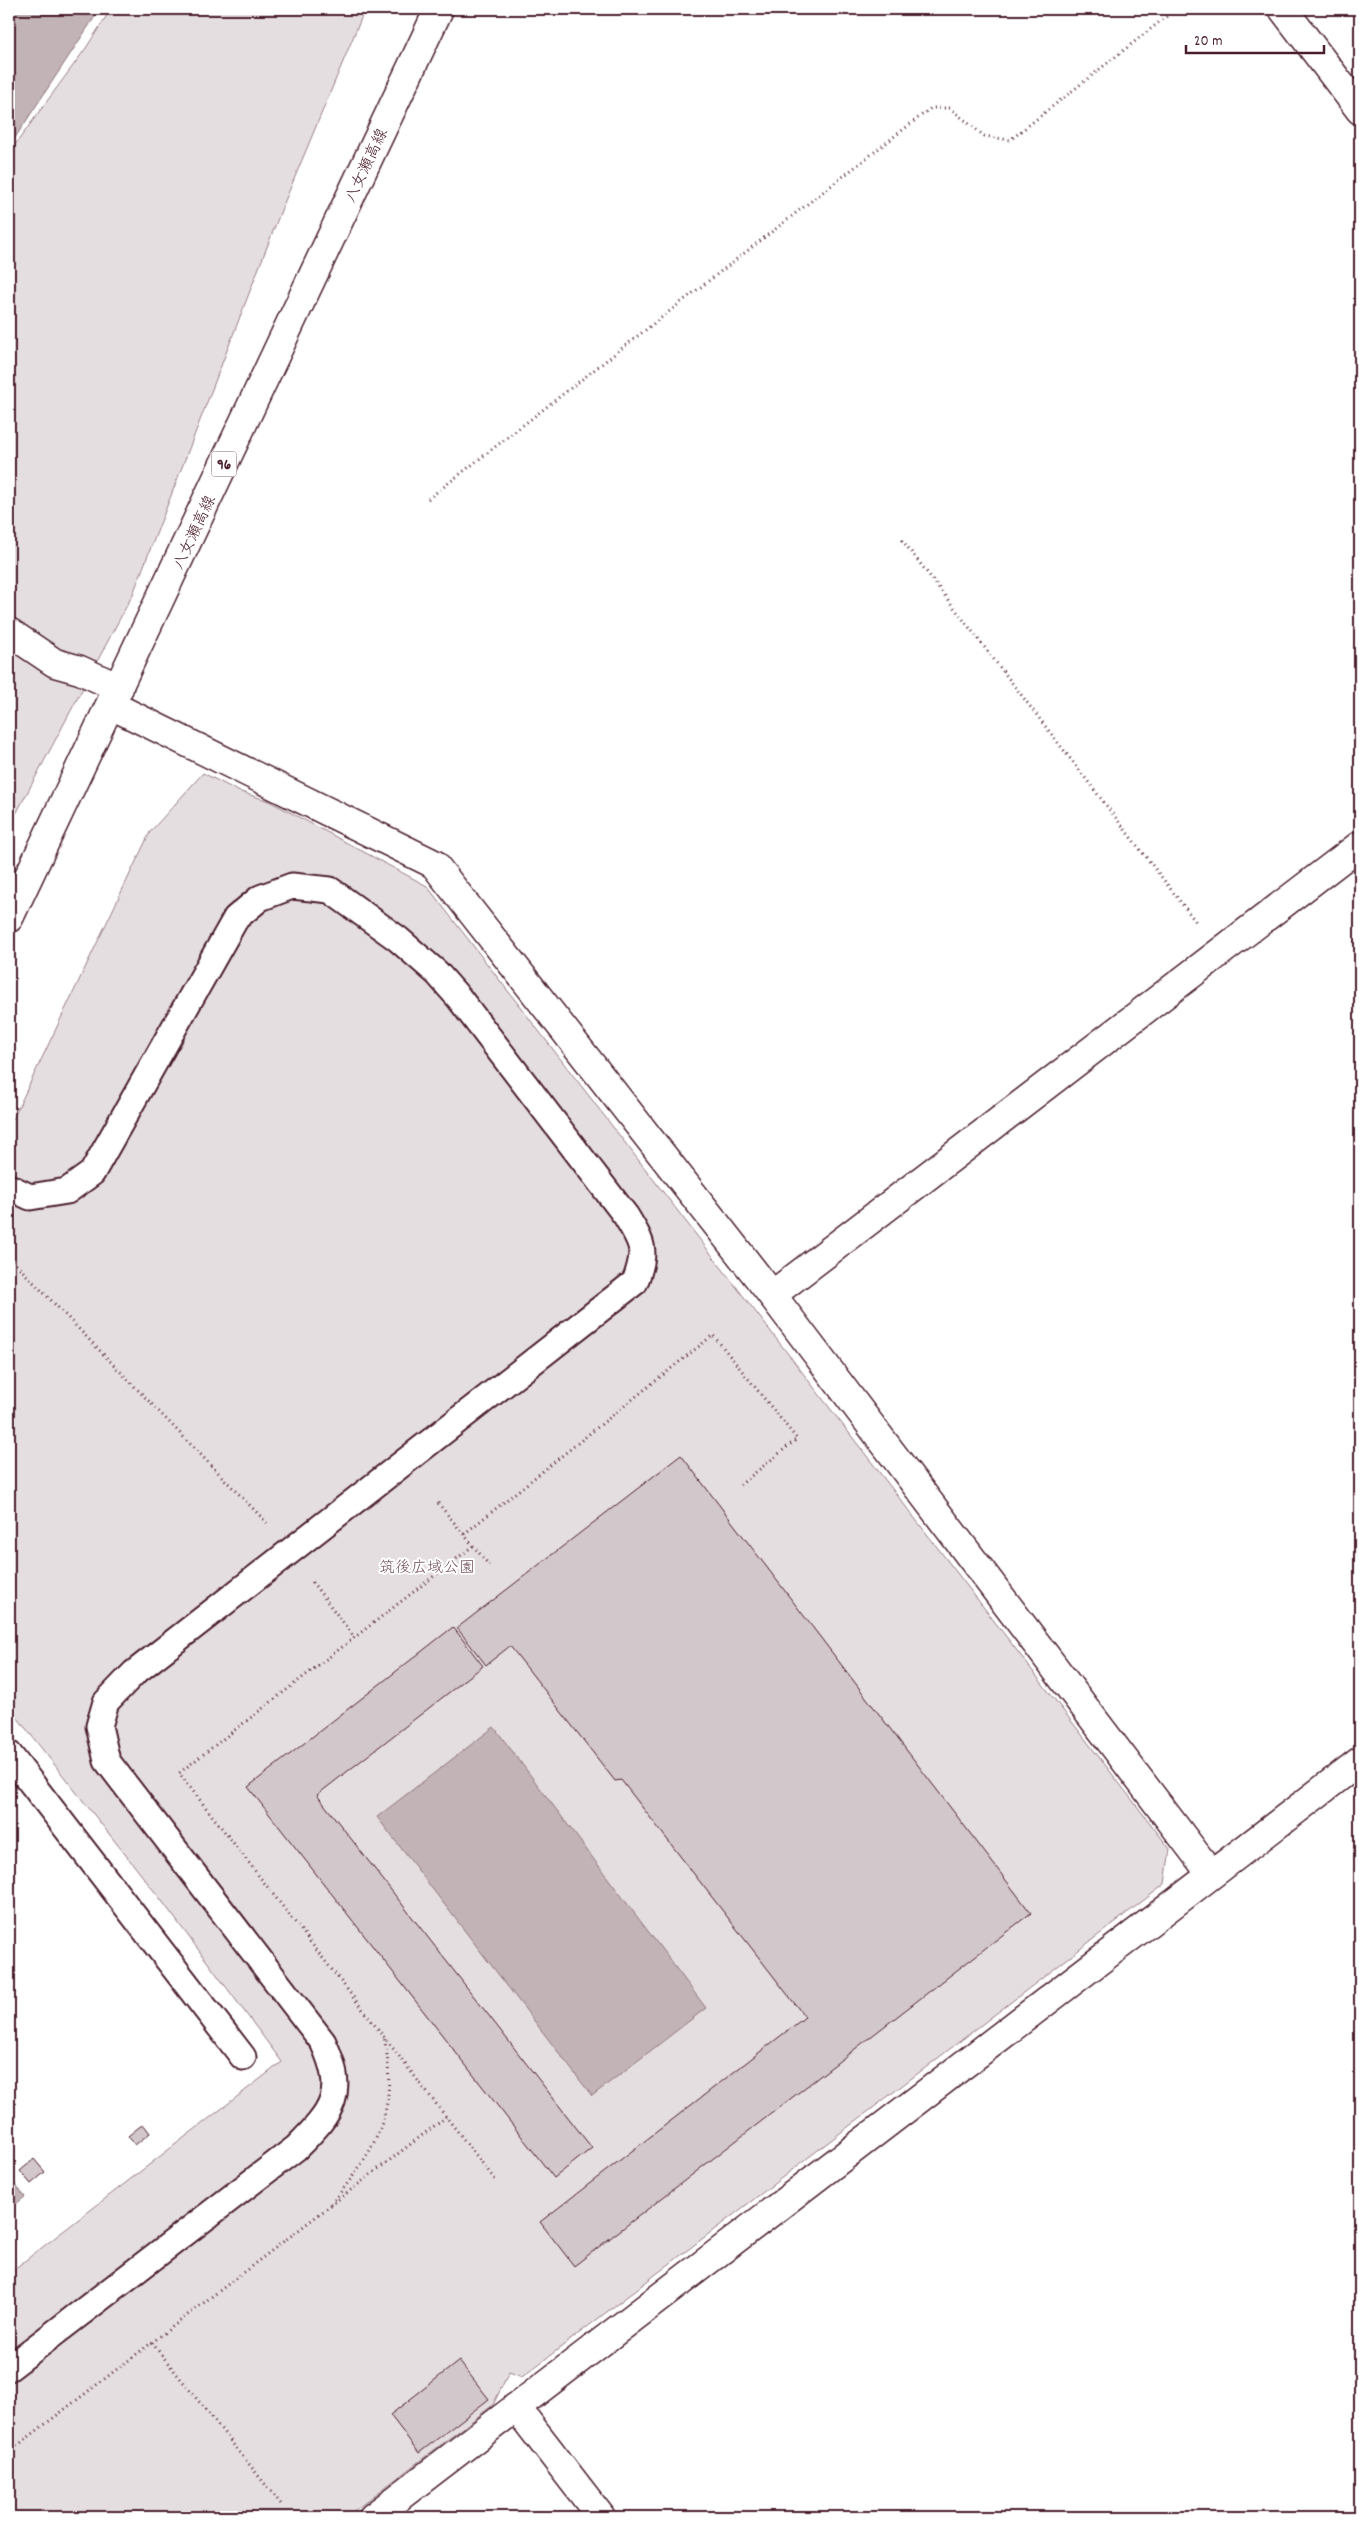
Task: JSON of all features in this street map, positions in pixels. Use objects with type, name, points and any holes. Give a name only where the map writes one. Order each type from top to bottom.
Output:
[{"type":"street","name":"八女瀬高線","points":[[9,918],[439,9]]},
{"type":"street","points":[[1283,9],[1360,110]]},
{"type":"street","points":[[9,632],[55,663],[80,670],[115,696],[434,864],[772,1295],[1211,1874]]},
{"type":"street","points":[[772,1295],[1360,845]]},
{"type":"street","points":[[373,2517],[1360,1761]]},
{"type":"street","points":[[516,2407],[600,2517]]},
{"type":"lane","points":[[9,1187],[30,1197],[67,1192],[92,1173],[236,918],[260,898],[292,886],[330,890],[391,934],[437,973],[626,1216],[640,1239],[643,1260],[635,1282],[134,1673],[106,1702],[99,1726],[108,1762],[323,2042],[333,2065],[335,2096],[322,2122],[296,2148],[9,2368]]},
{"type":"lane","points":[[9,1754],[244,2057]]},
{"type":"path","points":[[428,499],[931,108],[950,108],[984,136],[1010,140],[1176,9]]},
{"type":"path","points":[[902,540],[1220,953]]},
{"type":"path","points":[[9,1257],[271,1527]]},
{"type":"path","points":[[464,1534],[712,1335],[797,1439],[740,1485]]},
{"type":"path","points":[[438,1503],[489,1565]]},
{"type":"path","points":[[473,1546],[179,1773],[496,2181]]},
{"type":"path","points":[[312,1582],[354,1638]]},
{"type":"path","points":[[326,2210],[359,2170],[374,2145],[384,2119],[389,2094],[389,2071],[384,2037]]},
{"type":"path","points":[[9,2452],[446,2117]]},
{"type":"path","points":[[152,2343],[281,2504]]},
{"type":"green space","points":[[111,9],[365,9],[282,208],[133,594],[9,827],[9,153],[86,48]]},
{"type":"green space","name":"筑後広域公園","points":[[203,773],[238,791],[269,801],[427,886],[1170,1849],[1165,1884],[522,2377],[509,2372],[493,2405],[346,2517],[9,2517],[9,2273],[282,2062],[162,1901],[9,1707],[9,1127],[150,832]]},
{"type":"shaded area","points":[[9,9],[100,9],[9,147]]},
{"type":"shaded area","points":[[494,1727],[706,2008],[592,2096],[377,1817]]},
{"type":"shaded area","points":[[9,2176],[25,2197],[9,2209]]},
{"type":"building","points":[[681,1455],[1031,1913],[574,2266],[540,2222],[805,2017],[621,1780],[615,1781],[510,1646],[486,1665],[457,1628]]},
{"type":"building","points":[[453,1627],[483,1666],[317,1795],[592,2148],[554,2178],[248,1787]]},
{"type":"building","points":[[143,2124],[150,2133],[135,2145],[128,2136]]},
{"type":"building","points":[[34,2159],[45,2172],[31,2184],[20,2171]]},
{"type":"building","points":[[459,2361],[489,2399],[419,2453],[390,2415]]}]
